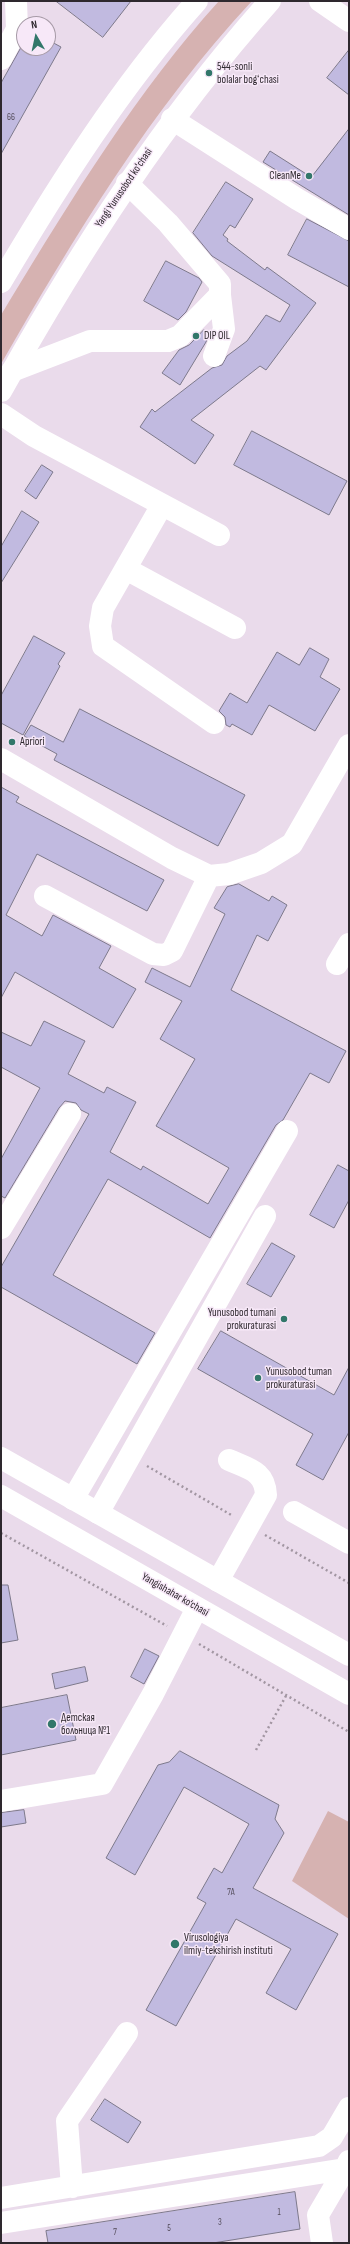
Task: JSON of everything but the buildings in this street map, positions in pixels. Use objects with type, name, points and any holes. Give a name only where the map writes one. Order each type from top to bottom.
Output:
[{"type":"main road","points":[[1,59],[17,29],[16,1]]},
{"type":"main road","points":[[1,281],[104,121],[145,65],[197,1]]},
{"type":"main road","name":"Yangi Yunusobod ko'chasi","points":[[1,391],[82,251],[127,183],[172,119],[270,1]]},
{"type":"main road","points":[[320,1],[349,20]]},
{"type":"main road","points":[[172,119],[297,199],[349,229]]},
{"type":"main road","points":[[127,183],[168,223],[220,284],[224,329],[214,356]]},
{"type":"main road","points":[[12,371],[90,341],[168,341],[180,336],[220,295]]},
{"type":"main road","points":[[1,414],[34,436],[219,535]]},
{"type":"main road","points":[[162,505],[103,608],[100,626],[103,646],[214,723]]},
{"type":"main road","points":[[126,568],[236,628]]},
{"type":"main road","points":[[1,759],[172,858],[209,876],[229,874],[261,863],[292,844],[349,745]]},
{"type":"main road","points":[[45,896],[153,954],[164,955],[172,951],[209,876]]},
{"type":"main road","points":[[337,964],[349,944]]},
{"type":"main road","points":[[1,1228],[70,1114]]},
{"type":"main road","points":[[73,1498],[287,1131]]},
{"type":"main road","points":[[98,1513],[265,1216]]},
{"type":"main road","points":[[1,1458],[349,1655]]},
{"type":"main road","points":[[218,1581],[266,1495],[266,1484],[260,1475],[229,1460]]},
{"type":"main road","name":"Yangishahar ko‘chasi","points":[[1,1496],[349,1694]]},
{"type":"main road","points":[[294,1512],[349,1543]]},
{"type":"main road","points":[[161,1587],[159,1577],[162,1568],[168,1562],[178,1558]]},
{"type":"main road","points":[[1,1801],[102,1784],[153,1694],[197,1608]]},
{"type":"main road","points":[[72,2187],[66,2121],[127,2033]]},
{"type":"main road","points":[[1,2198],[319,2146],[332,2138],[349,2108]]},
{"type":"main road","points":[[1,2223],[347,2165]]},
{"type":"main road","points":[[322,2243],[318,2215],[347,2165]]},
{"type":"path","points":[[256,1750],[287,1694]]},
{"type":"shaded area","points":[[219,1],[252,1],[215,42],[180,85],[147,130],[86,222],[1,364],[1,315],[10,300],[82,184],[133,108],[189,35]]},
{"type":"shaded area","points":[[328,1811],[349,1822],[349,1919],[292,1881]]},
{"type":"place","name":"544-sonli bolalar bogʻchasi","points":[[209,73]]},
{"type":"place","name":"CleanMe","points":[[309,176]]},
{"type":"place","name":"DIP OIL","points":[[196,336]]},
{"type":"place","name":"Apriori","points":[[12,742]]},
{"type":"place","name":"Yunusobod tumani prokuraturasi","points":[[284,1319]]},
{"type":"place","name":"Yunusobod tuman prokuraturasi","points":[[258,1378]]},
{"type":"place","name":"Детская больница №1","points":[[52,1724]]},
{"type":"place","name":"Virusologiya ilmiy-tekshirish instituti","points":[[175,1944]]}]
